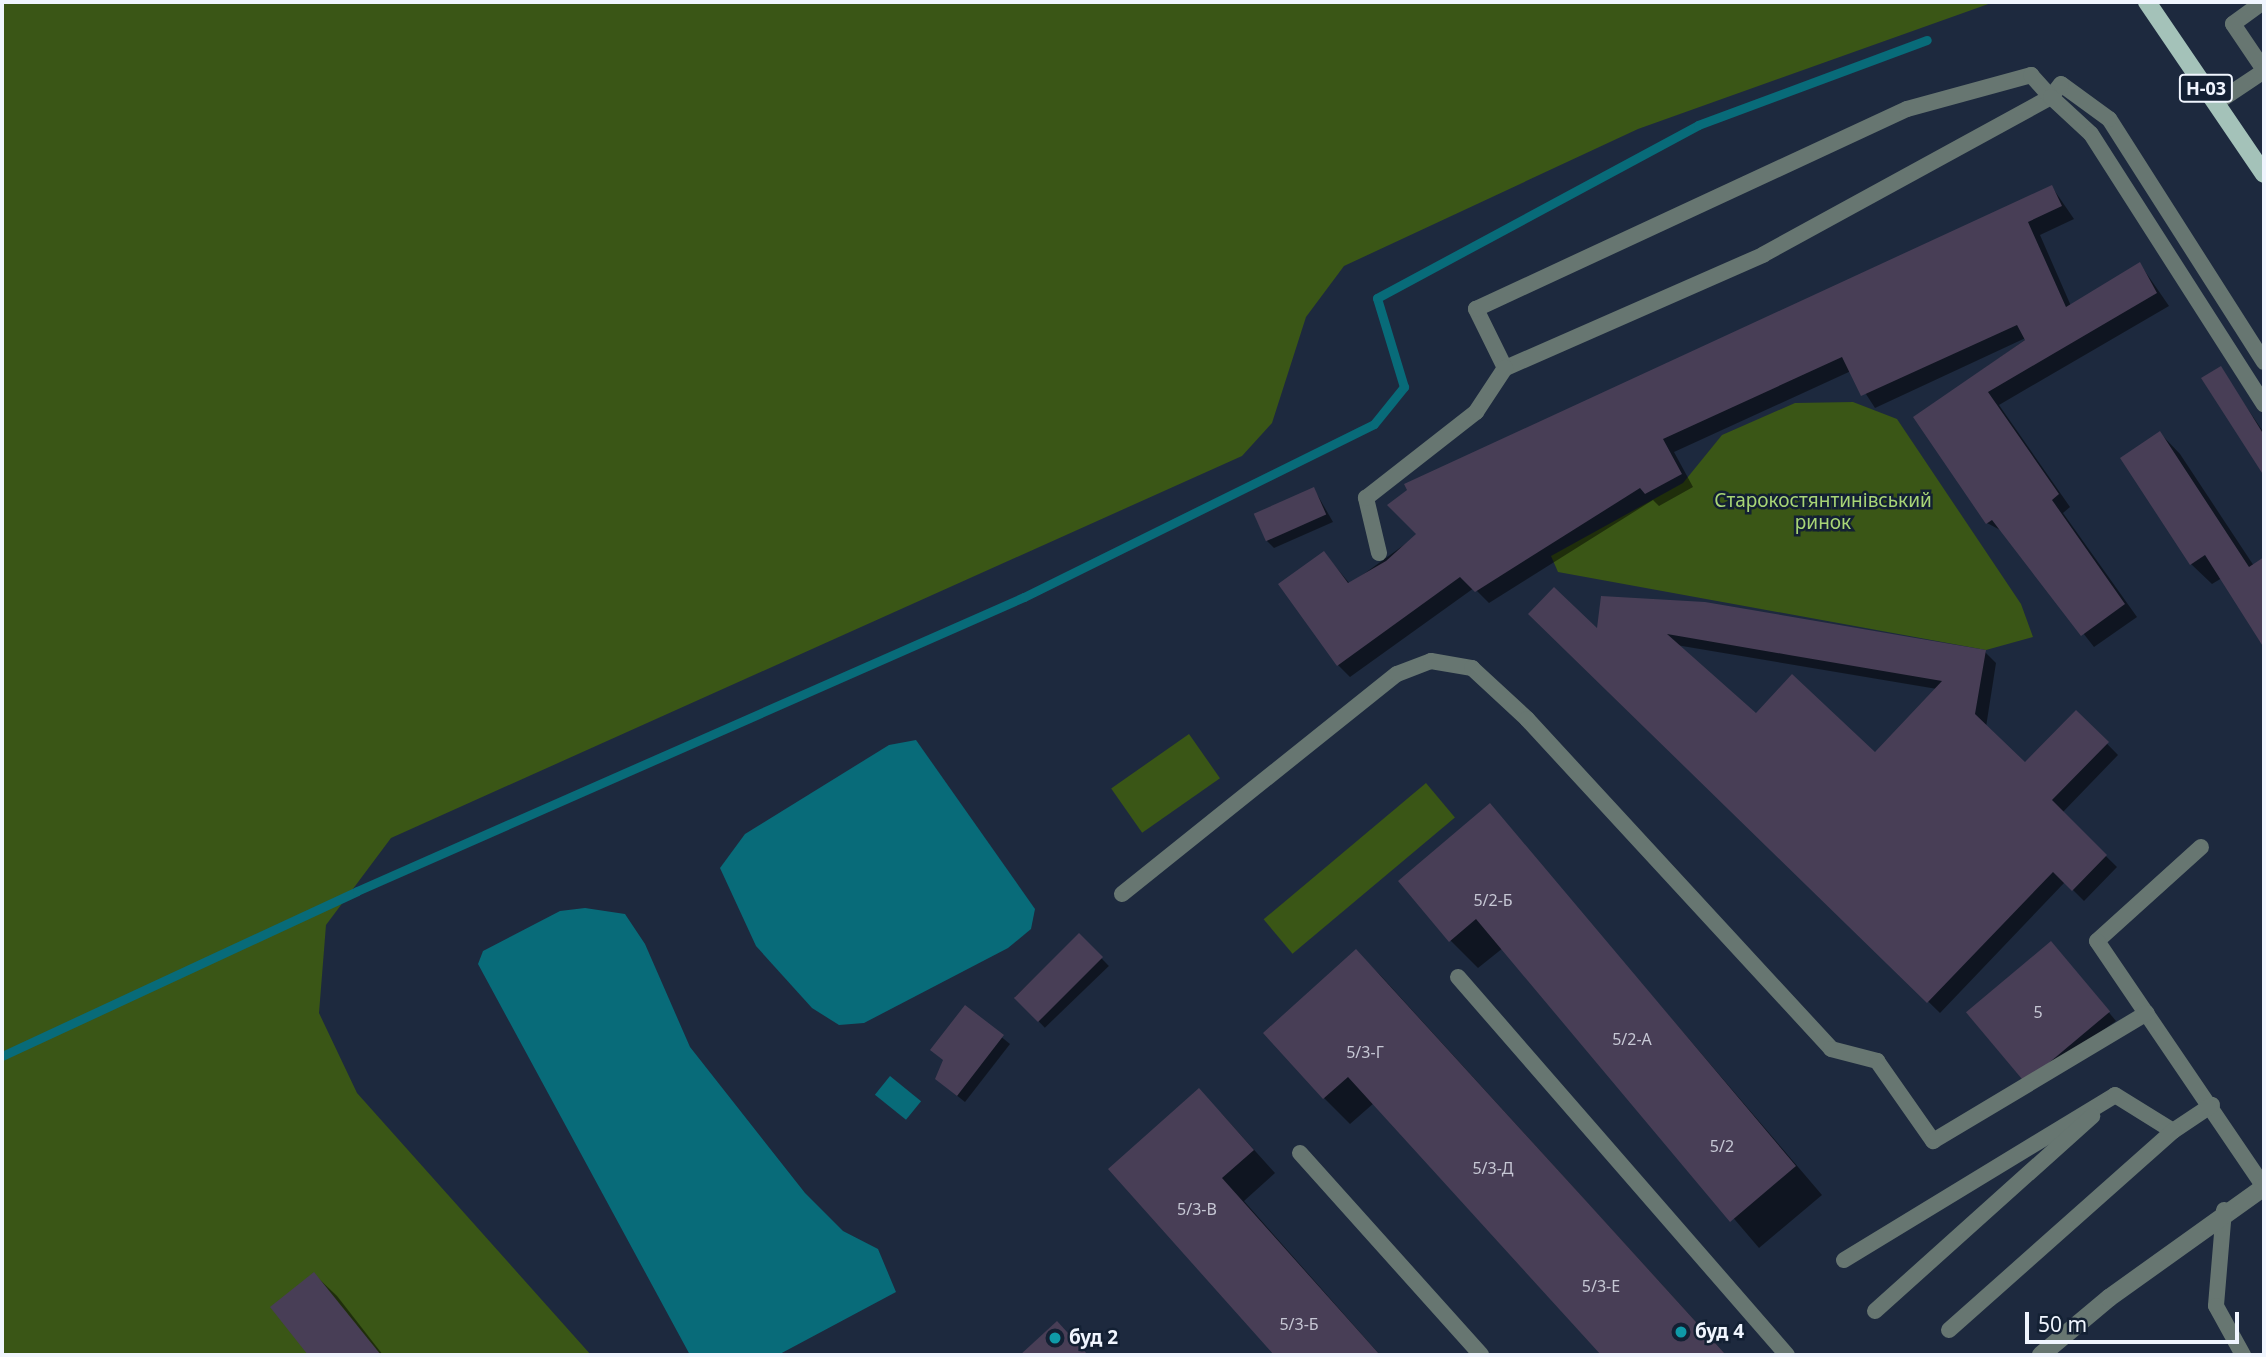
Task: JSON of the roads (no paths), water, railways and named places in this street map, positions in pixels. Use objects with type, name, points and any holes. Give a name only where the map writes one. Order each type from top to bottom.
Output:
[{"type":"main road","name":"Н-03","points":[[2147,2],[2264,174]]},
{"type":"street","points":[[2041,1355],[2224,1210],[2264,1187]]},
{"type":"lane","points":[[2216,103],[2264,70],[2233,24],[2263,2]]},
{"type":"lane","points":[[1505,368],[1476,309],[1907,109],[2031,75],[2091,134],[2264,404]]},
{"type":"lane","points":[[1379,553],[1367,498],[1476,412],[1505,368],[1763,255],[2051,97],[2061,84],[2109,119],[2264,362]]},
{"type":"lane","points":[[1122,894],[1397,674],[1432,661],[1472,668],[1527,719],[1831,1049],[1877,1061],[1933,1140],[2147,1013]]},
{"type":"lane","points":[[2201,847],[2097,941],[2211,1105],[2264,1187]]},
{"type":"lane","points":[[1458,977],[1787,1355]]},
{"type":"lane","points":[[2115,1094],[2173,1131]]},
{"type":"lane","points":[[1844,1260],[2115,1094]]},
{"type":"lane","points":[[1875,1311],[2115,1094]]},
{"type":"lane","points":[[1949,1330],[2173,1131],[2211,1105]]},
{"type":"lane","points":[[1300,1153],[1481,1355]]},
{"type":"lane","points":[[2224,1210],[2216,1306],[2243,1355]]},
{"type":"waterway","points":[[2,1056],[357,891],[1024,597],[1374,424],[1404,387],[1377,298],[1698,125],[1927,40]]},
{"type":"place","name":"буд 4","points":[[1681,1332]]},
{"type":"place","name":"буд 2","points":[[1055,1338]]},
{"type":"park label","name":"Старокостянтинівський ринок","points":[[1823,512]]}]
